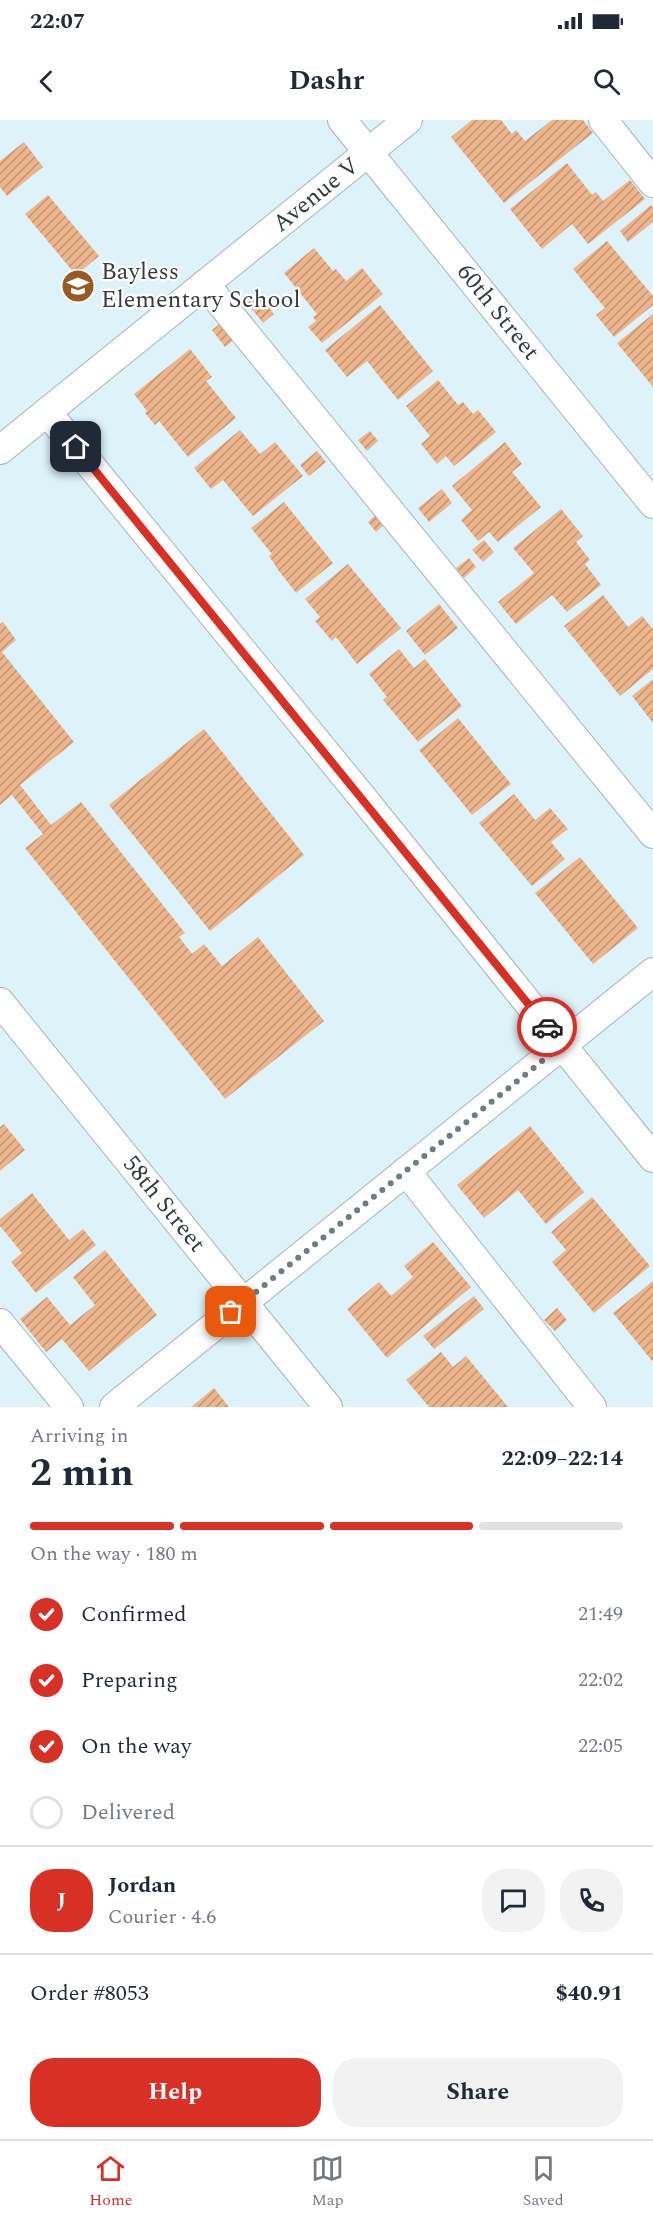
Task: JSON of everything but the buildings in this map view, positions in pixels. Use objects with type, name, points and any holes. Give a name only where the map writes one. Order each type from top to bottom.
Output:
[{"type":"street","name":"60th Street","points":[[342,120],[653,504]]},
{"type":"street","name":"Avenue V","points":[[0,450],[408,120]]},
{"type":"street","points":[[603,120],[653,183]]},
{"type":"street","points":[[205,284],[653,834]]},
{"type":"street","points":[[47,412],[653,1158]]},
{"type":"street","points":[[114,1407],[653,972]]},
{"type":"street","name":"58th Street","points":[[0,1002],[328,1407]]},
{"type":"street","points":[[406,1172],[592,1407]]},
{"type":"street","points":[[0,1323],[69,1407]]},
{"type":"way so far","points":[[231,1312],[562,1045],[547,1027]]},
{"type":"place","name":"Bayless Elementary School","points":[[78,286]]},
{"type":"route","points":[[76,447],[547,1027]]}]
